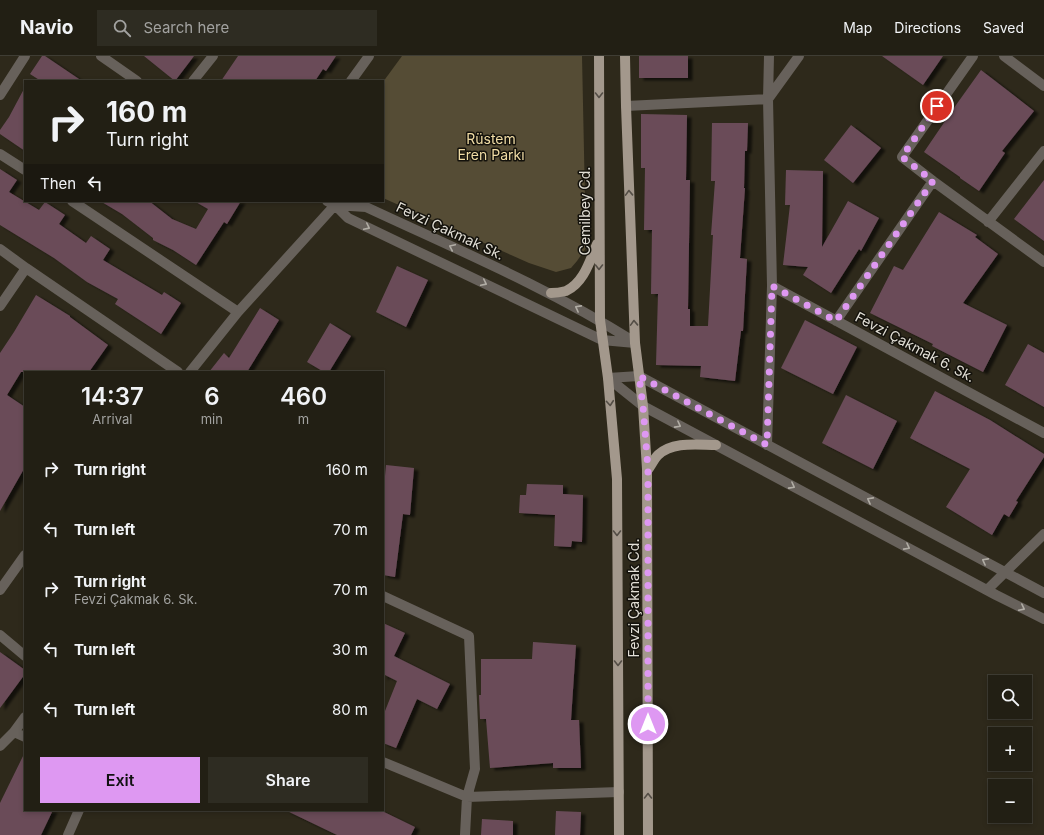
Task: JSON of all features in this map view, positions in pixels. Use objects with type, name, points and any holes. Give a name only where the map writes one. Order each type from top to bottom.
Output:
[{"type":"main road","name":"Cemilbey Cd.","points":[[599,56],[600,320],[606,365]]},
{"type":"main road","points":[[625,56],[635,343]]},
{"type":"main road","points":[[551,293],[566,291],[579,282],[589,263],[599,238]]},
{"type":"main road","name":"Fevzi Çakmak Cd.","points":[[635,343],[643,406],[647,471],[648,835]]},
{"type":"main road","name":"Fevzi Çakmak Cd.","points":[[606,365],[617,479],[619,835]]},
{"type":"main road","points":[[647,471],[658,455],[668,448],[683,445],[716,445]]},
{"type":"street","points":[[0,95],[26,56]]},
{"type":"street","points":[[101,56],[136,80]]},
{"type":"street","points":[[194,80],[213,56]]},
{"type":"street","points":[[352,80],[369,56]]},
{"type":"street","points":[[767,445],[772,286],[768,99],[769,56]]},
{"type":"street","points":[[768,99],[799,56]]},
{"type":"street","points":[[973,56],[902,157],[1044,262]]},
{"type":"street","points":[[1004,56],[1044,86]]},
{"type":"street","points":[[626,106],[768,99]]},
{"type":"street","points":[[988,222],[1044,151]]},
{"type":"street","points":[[0,154],[24,169]]},
{"type":"street","points":[[836,321],[933,181]]},
{"type":"street","points":[[73,202],[238,312]]},
{"type":"street","points":[[191,371],[238,312],[331,203],[348,218],[602,340],[635,343]]},
{"type":"street","name":"Fevzi Çakmak Sk.","points":[[331,203],[366,207],[551,293],[600,320],[635,343]]},
{"type":"street","points":[[0,249],[177,371]]},
{"type":"street","points":[[0,306],[26,268]]},
{"type":"street","name":"Fevzi Çakmak 6. Sk.","points":[[772,286],[1044,432]]},
{"type":"street","points":[[608,378],[639,376],[1044,593]]},
{"type":"street","points":[[608,378],[643,406],[1044,619]]},
{"type":"street","points":[[987,590],[1044,534]]},
{"type":"street","points":[[0,590],[24,556]]},
{"type":"street","points":[[384,596],[469,636],[475,769],[467,797],[465,835]]},
{"type":"street","points":[[0,636],[24,655]]},
{"type":"street","points":[[0,746],[14,732],[24,718]]},
{"type":"street","points":[[14,732],[24,737]]},
{"type":"street","points":[[384,762],[467,797],[619,792]]},
{"type":"street","points":[[68,835],[79,811]]},
{"type":"green space","name":"Rüstem Eren Parkı","points":[[402,56],[582,56],[586,248],[571,268],[556,272],[529,263],[384,198],[384,81]]},
{"type":"building","points":[[42,56],[45,56],[81,80],[39,80],[30,74]]},
{"type":"building","points":[[144,56],[194,56],[176,80],[174,80]]},
{"type":"building","points":[[238,56],[336,56],[326,71],[323,69],[316,80],[222,80]]},
{"type":"building","points":[[639,56],[688,56],[688,78],[639,78]]},
{"type":"building","points":[[882,56],[943,56],[923,85]]},
{"type":"building","points":[[981,70],[1034,111],[1002,151],[1005,153],[979,191],[924,152]]},
{"type":"building","points":[[24,89],[24,150],[0,134],[0,130],[9,117]]},
{"type":"building","points":[[641,114],[687,115],[686,180],[690,180],[688,309],[690,309],[690,326],[708,326],[713,235],[711,235],[715,181],[711,181],[712,123],[748,123],[747,151],[745,151],[745,188],[740,258],[747,259],[743,331],[741,331],[735,381],[700,377],[701,366],[656,365],[658,294],[651,294],[652,230],[644,230],[645,168],[641,168]]},
{"type":"building","points":[[851,125],[881,148],[853,183],[824,160]]},
{"type":"building","points":[[0,169],[17,180],[9,192],[39,210],[45,202],[65,215],[59,224],[86,243],[91,236],[110,249],[103,260],[162,295],[164,292],[181,303],[161,334],[115,304],[118,299],[87,282],[54,258],[0,225]]},
{"type":"building","points":[[786,170],[823,171],[822,247],[848,201],[879,218],[861,251],[859,249],[831,293],[803,275],[808,267],[783,265],[790,205],[785,205]]},
{"type":"building","points":[[1044,180],[1044,241],[1014,219]]},
{"type":"building","points":[[102,202],[150,202],[172,219],[196,229],[208,209],[196,202],[240,202],[227,224],[224,222],[196,265],[173,250],[153,240],[153,238],[122,214]]},
{"type":"building","points":[[939,212],[977,235],[975,237],[998,254],[963,303],[1007,325],[983,372],[932,346],[933,344],[870,313],[894,266],[903,270]]},
{"type":"building","points":[[397,266],[428,280],[406,327],[376,312]]},
{"type":"building","points":[[36,295],[70,316],[108,345],[90,371],[21,372],[7,395],[24,406],[24,469],[0,511],[0,353]]},
{"type":"building","points":[[260,308],[279,320],[248,371],[210,371],[224,353],[229,358]]},
{"type":"building","points":[[805,320],[857,347],[833,394],[781,368]]},
{"type":"building","points":[[330,323],[351,336],[330,371],[322,371],[307,362]]},
{"type":"building","points":[[1028,344],[1044,353],[1044,407],[1005,385]]},
{"type":"building","points":[[935,391],[990,420],[1044,454],[1044,457],[1016,501],[1018,502],[1009,517],[1004,514],[992,535],[946,507],[970,469],[910,438]]},
{"type":"building","points":[[846,395],[897,421],[873,469],[822,443]]},
{"type":"building","points":[[386,465],[414,468],[410,515],[403,514],[395,577],[384,575],[384,487]]},
{"type":"building","points":[[527,484],[563,485],[563,494],[583,495],[582,542],[572,541],[571,547],[554,546],[555,515],[519,513],[520,495],[526,495]]},
{"type":"building","points":[[384,623],[405,633],[394,656],[450,684],[437,709],[417,699],[396,748],[384,743],[384,714],[397,681],[385,675],[384,677]]},
{"type":"building","points":[[533,642],[576,645],[571,720],[579,720],[581,768],[553,768],[553,763],[490,768],[486,719],[480,719],[479,695],[481,695],[481,659],[532,659]]},
{"type":"building","points":[[0,652],[24,669],[24,675],[0,708]]},
{"type":"building","points":[[24,754],[24,811],[53,811],[41,835],[0,835],[0,803]]},
{"type":"building","points":[[287,811],[382,811],[415,827],[411,835],[337,835]]},
{"type":"building","points":[[556,811],[581,812],[580,835],[555,835]]},
{"type":"building","points":[[482,819],[513,821],[513,835],[481,835]]},
{"type":"route","points":[[648,724],[648,469],[639,376],[767,445],[772,286],[836,321],[933,181],[902,157],[937,106]]}]
